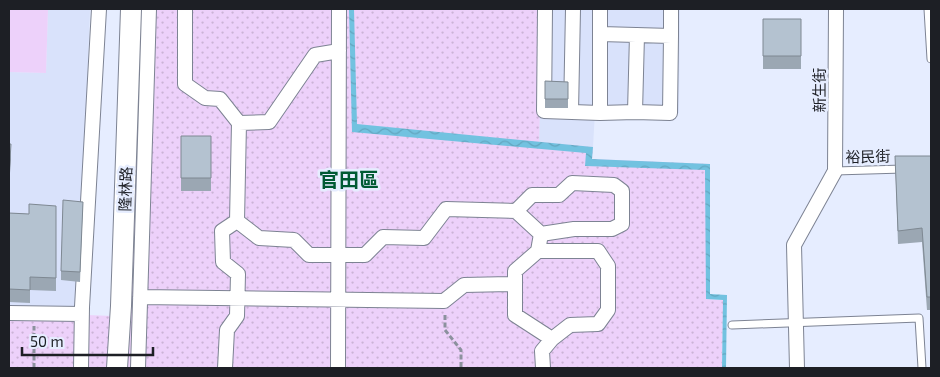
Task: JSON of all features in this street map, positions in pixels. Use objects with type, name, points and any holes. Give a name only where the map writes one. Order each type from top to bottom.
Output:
[{"type":"street","points":[[81,368],[82,314],[99,9]]},
{"type":"street","name":"隆林路","points":[[117,368],[122,306],[131,9]]},
{"type":"street","points":[[138,368],[149,9]]},
{"type":"street","points":[[185,9],[185,84],[205,98],[220,98],[239,122],[237,221]]},
{"type":"street","points":[[338,368],[339,9]]},
{"type":"street","points":[[545,9],[544,111],[600,113],[670,113],[671,9]]},
{"type":"street","points":[[571,112],[573,9]]},
{"type":"street","points":[[600,9],[600,113]]},
{"type":"street","name":"新生街","points":[[835,171],[836,9]]},
{"type":"street","points":[[601,34],[671,36]]},
{"type":"street","points":[[636,112],[637,35]]},
{"type":"street","points":[[239,122],[269,122],[315,55],[339,51]]},
{"type":"street","points":[[797,368],[794,245],[835,171]]},
{"type":"street","points":[[516,211],[532,195],[559,195],[572,183],[614,185],[622,191],[622,224],[612,229],[574,228],[541,234]]},
{"type":"street","points":[[237,221],[259,238],[294,240],[309,255],[364,256],[383,237],[424,238],[446,209],[516,211],[541,234]]},
{"type":"street","points":[[225,368],[227,330],[237,316],[238,274],[223,262],[222,231],[237,221]]},
{"type":"street","points":[[541,234],[538,251],[515,271],[515,315],[552,339]]},
{"type":"street","points":[[538,251],[598,251],[608,266],[608,310],[598,324],[570,325],[552,339],[542,351],[543,368]]},
{"type":"street","points":[[140,297],[444,301],[464,285],[515,284]]},
{"type":"street","points":[[9,313],[82,314]]},
{"type":"lane","points":[[928,9],[931,59]]},
{"type":"lane","name":"裕民街","points":[[835,171],[913,169]]},
{"type":"lane","points":[[732,325],[919,318],[922,368]]},
{"type":"path","points":[[444,301],[445,330],[462,350],[462,367],[460,368]]},
{"type":"path","points":[[34,314],[34,368]]},
{"type":"shaded area","points":[[9,9],[48,9],[46,73],[9,72]]},
{"type":"shaded area","points":[[48,9],[90,9],[79,304],[89,306],[9,313],[9,72],[46,73]]},
{"type":"shaded area","points":[[131,9],[543,9],[539,142],[593,147],[592,159],[710,164],[706,299],[723,300],[722,368],[117,368]]},
{"type":"shaded area","points":[[541,9],[680,9],[679,113],[595,111],[593,147],[539,142]]},
{"type":"shaded area","points":[[9,312],[113,316],[112,368],[9,368]]},
{"type":"water","points":[[349,9],[354,9],[357,124],[593,147],[592,159],[710,164],[710,294],[727,295],[726,368],[722,368],[723,300],[706,299],[705,170],[585,166],[586,153],[352,132]]},
{"type":"building","points":[[763,19],[801,19],[801,56],[763,56]]},
{"type":"building","points":[[545,81],[568,82],[568,99],[545,99]]},
{"type":"building","points":[[181,136],[211,136],[211,178],[181,178]]},
{"type":"building","points":[[9,144],[11,144],[9,175]]},
{"type":"building","points":[[895,156],[931,156],[931,297],[927,297],[922,228],[898,231]]},
{"type":"building","points":[[63,200],[83,202],[80,272],[61,271]]},
{"type":"building","points":[[29,204],[56,206],[56,278],[30,277],[30,290],[9,289],[9,213],[29,214]]},
{"type":"district","name":"官田區","points":[[349,179]]}]
